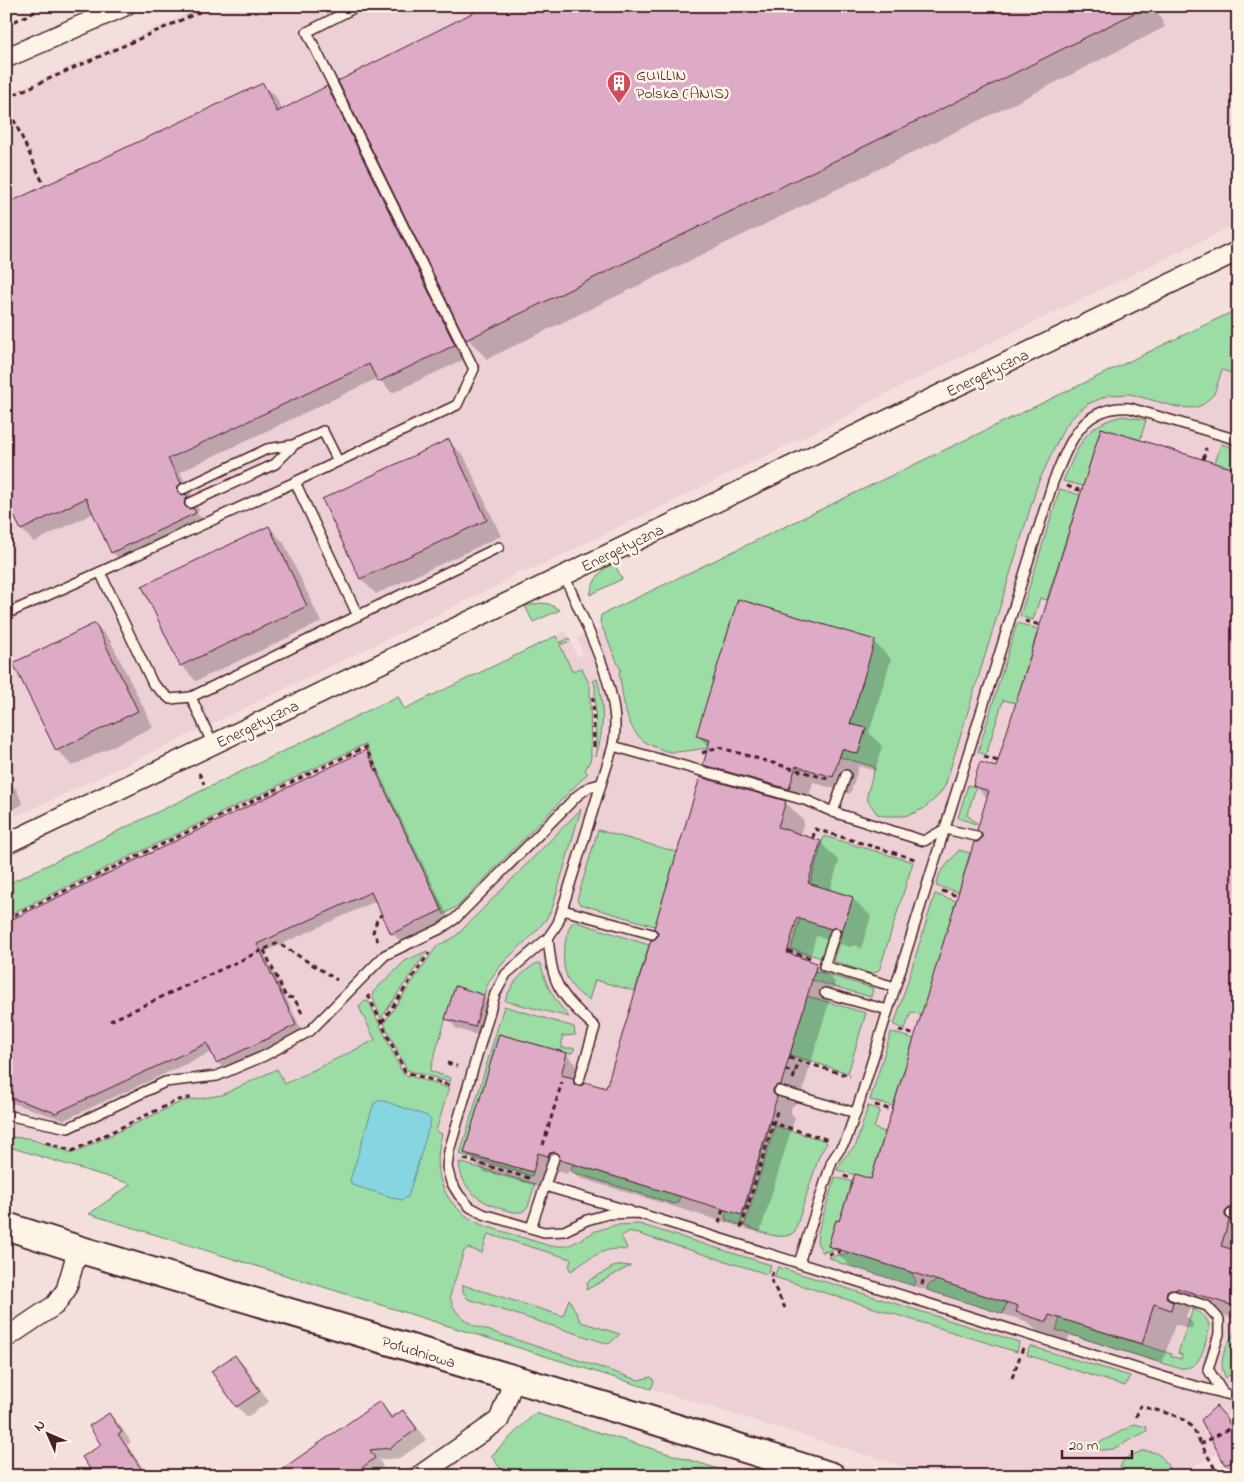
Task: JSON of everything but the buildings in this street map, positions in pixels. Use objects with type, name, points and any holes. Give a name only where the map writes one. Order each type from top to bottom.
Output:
[{"type":"street","points":[[6,58],[125,6]]},
{"type":"street","name":"Energetyczna","points":[[6,844],[1238,251]]},
{"type":"street","name":"Południowa","points":[[6,1226],[514,1380],[616,1409],[832,1476]]},
{"type":"street","points":[[6,1338],[55,1304],[66,1290],[78,1249]]},
{"type":"street","points":[[419,1476],[499,1420],[514,1380]]},
{"type":"lane","points":[[6,614],[295,482],[457,405],[474,369],[307,32],[358,6]]},
{"type":"lane","points":[[799,1263],[832,1161],[846,1140],[856,1113],[1053,482],[1077,431],[1096,414],[1117,407],[1130,408],[1238,440]]},
{"type":"lane","points":[[183,489],[267,450],[293,446],[323,431],[338,462]]},
{"type":"lane","points":[[190,503],[275,464],[293,446]]},
{"type":"lane","points":[[295,482],[358,616]]},
{"type":"lane","points":[[100,572],[153,684],[170,698],[191,697],[499,548]]},
{"type":"lane","points":[[564,575],[605,670],[612,699],[615,726],[613,746],[558,923],[548,938],[506,974],[495,994],[449,1151],[448,1167],[451,1182],[459,1196],[470,1207],[483,1214],[544,1232],[564,1231],[587,1220],[608,1214],[638,1213]]},
{"type":"lane","points":[[191,697],[213,744]]},
{"type":"lane","points":[[613,746],[808,801],[833,812],[924,841],[946,829],[976,836]]},
{"type":"lane","points":[[833,812],[846,775]]},
{"type":"lane","points":[[6,1115],[68,1128],[165,1082],[217,1076],[264,1056],[310,1031],[385,956],[440,929],[455,919],[578,795],[589,787],[600,784]]},
{"type":"lane","points":[[563,910],[652,934]]},
{"type":"lane","points":[[835,932],[824,966],[895,987]]},
{"type":"lane","points":[[548,938],[552,966],[558,986],[573,1006],[595,1027],[579,1080]]},
{"type":"lane","points":[[825,993],[888,1010]]},
{"type":"lane","points":[[781,1091],[856,1113]]},
{"type":"lane","points":[[531,1228],[554,1158]]},
{"type":"lane","points":[[545,1186],[638,1213],[1170,1379],[1238,1398]]},
{"type":"lane","points":[[1172,1295],[1206,1306],[1219,1319],[1219,1334],[1208,1369],[1224,1393]]},
{"type":"path","points":[[6,24],[48,6]]},
{"type":"path","points":[[6,98],[213,6]]},
{"type":"path","points":[[6,103],[44,185]]},
{"type":"path","points":[[6,919],[365,747],[378,772]]},
{"type":"path","points":[[676,764],[718,747],[829,779]]},
{"type":"path","points":[[813,838],[816,829],[918,860]]},
{"type":"path","points":[[110,1021],[278,943],[351,989]]},
{"type":"path","points":[[264,950],[286,997],[294,998],[310,1031]]},
{"type":"path","points":[[788,951],[825,962]]},
{"type":"path","points":[[381,1022],[429,952]]},
{"type":"path","points":[[789,1058],[851,1076]]},
{"type":"path","points":[[740,1229],[781,1091],[791,1083],[799,1061]]},
{"type":"path","points":[[785,1070],[795,1072]]},
{"type":"path","points":[[772,1122],[832,1140]]},
{"type":"path","points":[[719,1222],[723,1209]]},
{"type":"path","points":[[820,1255],[839,1252],[840,1250]]},
{"type":"path","points":[[770,1278],[785,1308]]},
{"type":"path","points":[[1136,1417],[1140,1406],[1185,1421],[1192,1428],[1219,1476]]},
{"type":"path","points":[[1201,1444],[1238,1424]]},
{"type":"path","points":[[1224,1476],[1238,1469]]},
{"type":"shaded area","points":[[205,6],[1238,6],[1238,223],[858,407],[859,410],[537,567],[517,572],[502,583],[6,821],[6,95]]},
{"type":"shaded area","points":[[1238,309],[1238,1459],[1225,1465],[1218,1453],[1176,1476],[936,1476],[433,1322],[89,1214],[131,1184],[6,1146],[6,885],[398,696],[404,709],[566,631],[577,656],[583,653],[577,638],[602,628],[600,622],[601,615]]},
{"type":"green space","points":[[1238,309],[1238,375],[1222,370],[1214,394],[1202,405],[1194,408],[1177,407],[1130,394],[1109,395],[1088,404],[1070,420],[1063,430],[1038,483],[945,786],[938,796],[923,809],[904,816],[877,814],[868,801],[867,795],[875,767],[840,757],[842,749],[858,754],[866,728],[850,724],[874,640],[738,599],[697,736],[710,740],[708,748],[671,752],[647,743],[638,736],[628,717],[619,672],[621,671],[600,622],[601,615]]},
{"type":"green space","points":[[1123,416],[1146,420],[1140,440],[1101,428],[1083,486],[1063,481],[1078,448],[1090,432],[1109,420]]},
{"type":"green space","points":[[1221,444],[1238,449],[1238,470],[1215,463]]},
{"type":"green space","points":[[1060,489],[1080,495],[1047,600],[1040,598],[1033,620],[1020,616]]},
{"type":"green space","points":[[614,563],[622,579],[590,595],[598,576]]},
{"type":"green space","points":[[541,603],[549,604],[560,610],[533,622],[525,606]]},
{"type":"green space","points":[[1017,623],[1038,629],[1016,703],[1003,700],[986,755],[978,752]]},
{"type":"green space","points":[[556,636],[560,643],[569,638],[570,641],[560,645],[572,671],[582,668],[590,686],[591,757],[585,770],[588,773],[458,906],[444,914],[377,775],[380,773],[365,744],[6,916],[6,885],[398,696],[404,709]]},
{"type":"green space","points":[[597,679],[600,689],[602,718],[601,737],[596,756],[595,685],[593,681]]},
{"type":"green space","points":[[968,785],[976,787],[967,815],[979,825],[958,818]]},
{"type":"green space","points":[[581,809],[552,909],[546,919],[499,968],[489,981],[484,995],[455,987],[430,1071],[451,1078],[450,1082],[407,1070],[384,1023],[437,946],[460,932]]},
{"type":"green space","points":[[598,830],[677,852],[655,926],[580,904],[577,900]]},
{"type":"green space","points":[[824,836],[913,862],[880,968],[875,973],[868,973],[833,961],[853,897],[825,888],[814,923],[831,929],[822,958],[791,949]]},
{"type":"green space","points":[[959,850],[970,853],[959,892],[936,886],[940,873]]},
{"type":"green space","points":[[935,894],[956,901],[922,1015],[911,1012],[905,1029],[894,1025]]},
{"type":"green space","points":[[574,921],[649,945],[635,991],[595,980],[589,1000],[574,988],[566,974],[564,948],[567,934]]},
{"type":"green space","points":[[427,951],[381,1018],[373,998],[373,992],[405,961]]},
{"type":"green space","points":[[537,963],[541,964],[551,992],[569,1017],[505,1001],[510,989],[518,979]]},
{"type":"green space","points":[[815,971],[873,988],[871,997],[812,980]]},
{"type":"green space","points":[[807,996],[866,1013],[848,1073],[790,1055]]},
{"type":"green space","points":[[365,1001],[369,1002],[403,1074],[449,1088],[436,1131],[442,1134],[438,1163],[440,1176],[443,1188],[449,1199],[469,1218],[482,1225],[550,1246],[572,1244],[596,1231],[615,1225],[639,1224],[771,1265],[767,1274],[629,1231],[621,1236],[627,1248],[625,1250],[617,1249],[603,1252],[571,1271],[569,1267],[571,1259],[488,1234],[482,1253],[468,1248],[464,1251],[450,1296],[456,1311],[466,1321],[475,1326],[638,1380],[651,1377],[654,1381],[651,1389],[89,1214],[131,1184],[6,1146],[6,1137],[27,1138],[73,1153],[183,1101],[222,1095],[277,1069],[285,1084],[375,1040],[359,1007]]},
{"type":"green space","points":[[504,1006],[574,1027],[575,1035],[562,1036],[562,1048],[575,1048],[572,1053],[499,1034],[464,1153],[533,1172],[532,1176],[460,1154]]},
{"type":"green space","points":[[891,1032],[914,1039],[893,1106],[870,1100]]},
{"type":"green space","points":[[868,1106],[880,1110],[874,1128],[885,1132],[871,1179],[837,1170],[842,1160],[856,1145]]},
{"type":"green space","points":[[769,1124],[740,1225],[726,1220],[727,1210]]},
{"type":"green space","points":[[775,1126],[823,1140],[827,1143],[819,1156],[795,1231],[790,1235],[784,1236],[771,1235],[744,1226]]},
{"type":"green space","points":[[459,1162],[535,1184],[528,1207],[522,1212],[512,1212],[493,1206],[478,1198],[463,1180]]},
{"type":"green space","points":[[573,1164],[680,1196],[678,1203],[674,1204],[572,1172]]},
{"type":"green space","points":[[835,1177],[852,1182],[839,1221],[836,1220],[828,1246],[838,1249],[822,1252],[817,1242],[818,1232]]},
{"type":"green space","points":[[851,1253],[911,1272],[916,1281],[914,1286],[840,1263],[828,1257]]},
{"type":"green space","points":[[621,1265],[630,1266],[586,1290],[590,1280],[613,1267]]},
{"type":"green space","points":[[778,1267],[1019,1342],[1017,1352],[774,1277]]},
{"type":"green space","points":[[938,1280],[1007,1302],[1003,1314],[927,1290],[928,1285]]},
{"type":"green space","points":[[463,1285],[563,1316],[569,1299],[581,1322],[620,1334],[609,1344],[468,1299],[463,1292]]},
{"type":"green space","points":[[1193,1309],[1205,1317],[1209,1329],[1198,1361],[1194,1365],[1185,1368],[1178,1368],[1056,1330],[1060,1318],[1172,1354],[1171,1356],[1181,1359],[1182,1355],[1178,1353]]},
{"type":"green space","points":[[1238,1329],[1238,1381],[1229,1375],[1226,1378],[1222,1365],[1224,1352],[1230,1339]]},
{"type":"green space","points":[[1030,1346],[1130,1376],[1125,1386],[1027,1355]]},
{"type":"green space","points":[[535,1413],[742,1476],[506,1476],[491,1456]]},
{"type":"green space","points":[[1135,1424],[1146,1427],[1147,1431],[1113,1449],[1102,1450],[1091,1447]]},
{"type":"green space","points":[[1142,1451],[1154,1452],[1162,1458],[1173,1476],[1119,1476],[1123,1461]]},
{"type":"water","points":[[381,1100],[427,1116],[431,1120],[408,1197],[401,1200],[352,1185],[350,1180],[374,1103]]},
{"type":"place","name":"GUILLIN Polska (ANIS)","points":[[619,104]]}]
